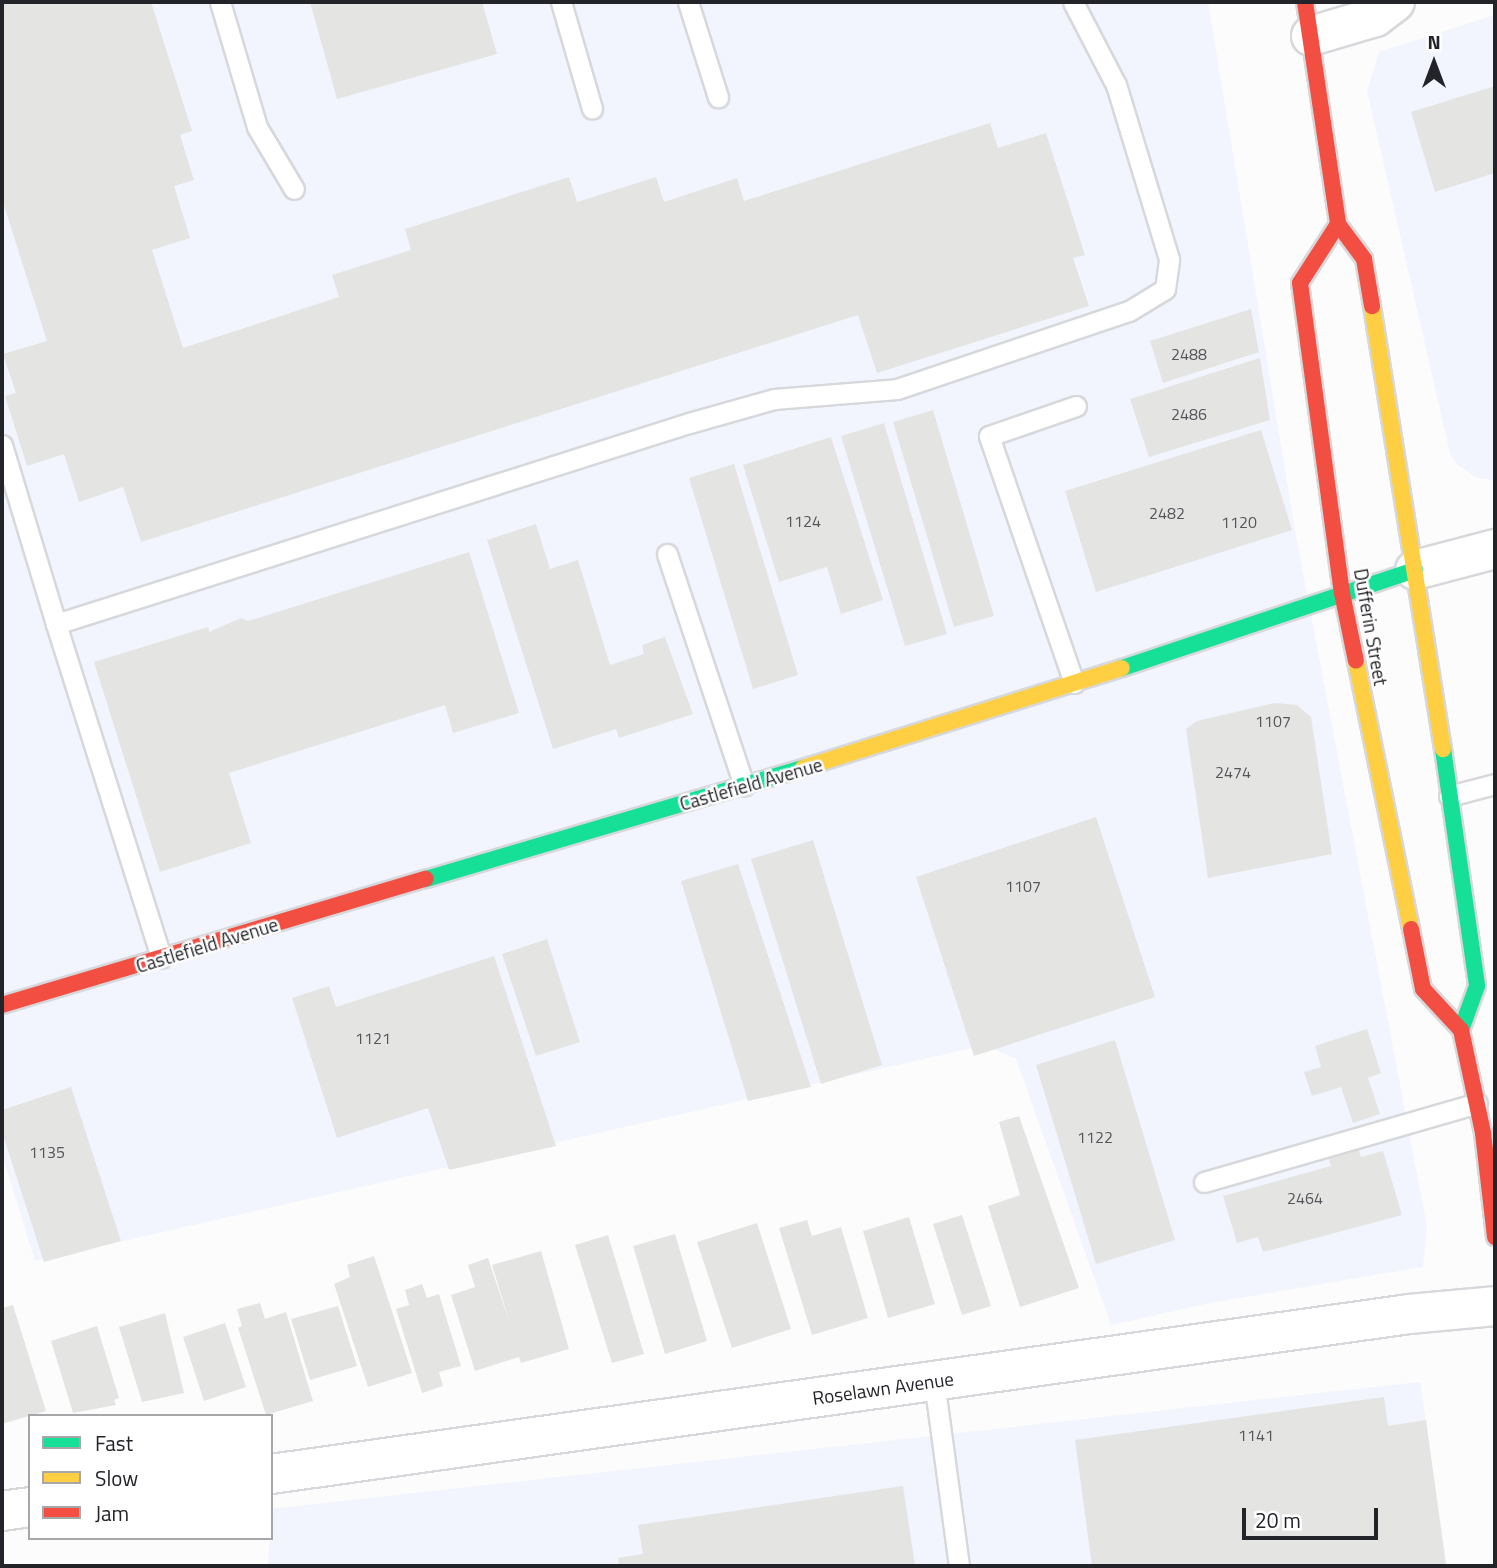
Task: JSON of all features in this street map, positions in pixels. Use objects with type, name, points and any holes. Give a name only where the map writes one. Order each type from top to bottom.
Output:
[{"type":"main road","points":[[1308,19],[1338,224],[1364,259],[1415,570],[1478,986],[1461,1030],[1485,1122],[1495,1237]]},
{"type":"main road","name":"Dufferin Street","points":[[1338,224],[1300,283],[1342,593],[1423,989],[1461,1030]]},
{"type":"main road","name":"Castlefield Avenue","points":[[2,1005],[744,786],[1074,683],[1415,570]]},
{"type":"street","points":[[1308,19],[1375,17],[1395,2]]},
{"type":"street","name":"Castlefield Avenue","points":[[1415,570],[1495,549]]},
{"type":"street","name":"Roselawn Avenue","points":[[273,1474],[1395,1316],[1495,1306]]},
{"type":"street","points":[[2,1511],[28,1507]]},
{"type":"lane","points":[[220,2],[257,127],[294,189]]},
{"type":"lane","points":[[561,2],[592,109]]},
{"type":"lane","points":[[688,2],[718,97]]},
{"type":"lane","points":[[56,624],[689,423],[774,399],[897,389],[1129,311],[1165,289],[1169,259],[1116,85],[1073,2]]},
{"type":"lane","points":[[1074,683],[989,436],[1076,406]]},
{"type":"lane","points":[[2,445],[161,958]]},
{"type":"lane","points":[[667,554],[744,786]]},
{"type":"lane","points":[[1449,796],[1495,785]]},
{"type":"lane","points":[[1204,1182],[1485,1122]]},
{"type":"lane","points":[[934,1381],[959,1566]]},
{"type":"shaded area","points":[[2,2],[1208,2],[1295,531],[1427,1227],[1423,1267],[1209,1303],[1111,1325],[1016,1059],[985,1045],[35,1261],[2,1154]]},
{"type":"shaded area","points":[[1495,15],[1495,479],[1492,480],[1478,478],[1457,465],[1450,453],[1367,91],[1379,52]]},
{"type":"shaded area","points":[[1420,1382],[1447,1566],[268,1566],[269,1540],[273,1540],[273,1509]]},
{"type":"building","points":[[2,2],[151,2],[192,131],[180,135],[194,180],[174,186],[190,238],[152,250],[183,348],[339,297],[332,275],[411,250],[405,229],[569,177],[577,202],[656,177],[664,202],[737,178],[744,201],[990,123],[998,148],[1046,133],[1085,255],[1073,258],[1089,306],[877,373],[858,315],[141,542],[123,487],[79,502],[64,454],[27,466],[5,396],[16,393],[3,354],[47,341],[2,199]]},
{"type":"building","points":[[310,2],[482,2],[497,54],[337,99]]},
{"type":"building","points":[[1495,86],[1495,173],[1435,192],[1411,112]]},
{"type":"building","points":[[1251,309],[1259,352],[1163,383],[1150,341]]},
{"type":"building","points":[[1260,358],[1270,420],[1149,457],[1130,399]]},
{"type":"building","points":[[933,410],[994,616],[954,627],[893,422]]},
{"type":"building","points":[[884,423],[947,634],[905,646],[841,436]]},
{"type":"building","points":[[1261,430],[1292,530],[1096,592],[1065,491]]},
{"type":"building","points":[[831,437],[883,600],[841,614],[827,567],[779,582],[743,465]]},
{"type":"building","points":[[734,464],[798,675],[753,689],[689,478]]},
{"type":"building","points":[[536,524],[550,569],[578,560],[610,665],[644,654],[642,645],[665,637],[693,714],[619,738],[616,729],[553,749],[487,540]]},
{"type":"building","points":[[469,552],[519,713],[453,733],[445,705],[229,773],[251,843],[160,872],[94,662],[208,627],[209,632],[241,618],[248,621]]},
{"type":"building","points":[[1274,703],[1297,705],[1311,717],[1332,854],[1208,878],[1186,729],[1197,721]]},
{"type":"building","points":[[1096,817],[1155,997],[974,1056],[916,877]]},
{"type":"building","points":[[813,840],[882,1065],[821,1084],[751,859]]},
{"type":"building","points":[[738,864],[811,1087],[748,1101],[681,881]]},
{"type":"building","points":[[547,939],[580,1042],[536,1056],[502,954]]},
{"type":"building","points":[[494,956],[556,1146],[449,1170],[428,1108],[337,1138],[292,998],[329,986],[336,1007]]},
{"type":"building","points":[[1367,1029],[1381,1073],[1368,1078],[1380,1114],[1353,1123],[1341,1087],[1312,1096],[1304,1072],[1321,1067],[1315,1046]]},
{"type":"building","points":[[1115,1040],[1175,1240],[1096,1264],[1036,1065]]},
{"type":"building","points":[[71,1087],[121,1241],[44,1262],[2,1132],[2,1110]]},
{"type":"building","points":[[1019,1116],[1079,1288],[1020,1307],[988,1206],[1020,1195],[999,1122]]},
{"type":"building","points":[[1357,1146],[1361,1157],[1383,1151],[1402,1215],[1263,1252],[1258,1237],[1237,1243],[1223,1196],[1331,1166],[1327,1154]]},
{"type":"building","points":[[962,1215],[991,1306],[962,1315],[933,1224]]},
{"type":"building","points":[[909,1217],[935,1304],[888,1318],[863,1231]]},
{"type":"building","points":[[807,1220],[812,1236],[841,1227],[868,1318],[812,1335],[779,1228]]},
{"type":"building","points":[[757,1223],[791,1329],[732,1348],[697,1242]]},
{"type":"building","points":[[675,1234],[707,1341],[665,1354],[633,1246]]},
{"type":"building","points":[[608,1235],[644,1354],[612,1363],[575,1245]]},
{"type":"building","points":[[541,1251],[569,1349],[521,1363],[519,1357],[475,1371],[451,1295],[475,1287],[468,1265],[488,1258],[510,1324],[492,1265]]},
{"type":"building","points":[[374,1256],[412,1373],[368,1387],[334,1284],[350,1277],[347,1265]]},
{"type":"building","points":[[422,1284],[427,1298],[439,1294],[461,1366],[439,1372],[443,1386],[422,1393],[396,1309],[409,1305],[405,1290]]},
{"type":"building","points":[[260,1303],[265,1319],[286,1312],[313,1401],[266,1414],[238,1328],[242,1326],[237,1309]]},
{"type":"building","points":[[13,1305],[46,1411],[28,1414],[28,1416],[2,1424],[2,1308]]},
{"type":"building","points":[[338,1306],[357,1366],[310,1380],[291,1319]]},
{"type":"building","points":[[165,1313],[184,1393],[142,1402],[119,1327]]},
{"type":"building","points":[[225,1323],[246,1387],[204,1401],[183,1337]]},
{"type":"building","points":[[97,1326],[119,1398],[114,1400],[116,1405],[73,1413],[51,1341]]},
{"type":"building","points":[[1384,1397],[1388,1426],[1426,1420],[1446,1566],[1092,1566],[1075,1440]]},
{"type":"building","points":[[903,1486],[915,1566],[619,1566],[618,1558],[643,1554],[638,1525]]},
{"type":"traffic: fast","points":[[1122,668],[1415,570]]},
{"type":"traffic: fast","points":[[1443,749],[1477,986],[1461,1030]]},
{"type":"traffic: fast","points":[[426,879],[803,768]]},
{"type":"traffic: slow","points":[[1372,306],[1443,749]]},
{"type":"traffic: slow","points":[[1356,661],[1411,929]]},
{"type":"traffic: slow","points":[[803,768],[1122,668]]},
{"type":"traffic: jam","points":[[1305,2],[1338,224],[1364,259],[1372,306]]},
{"type":"traffic: jam","points":[[1338,224],[1300,283],[1342,593],[1356,661]]},
{"type":"traffic: jam","points":[[2,1005],[426,879]]},
{"type":"traffic: jam","points":[[1411,929],[1423,989],[1461,1030],[1483,1133],[1495,1237]]}]
